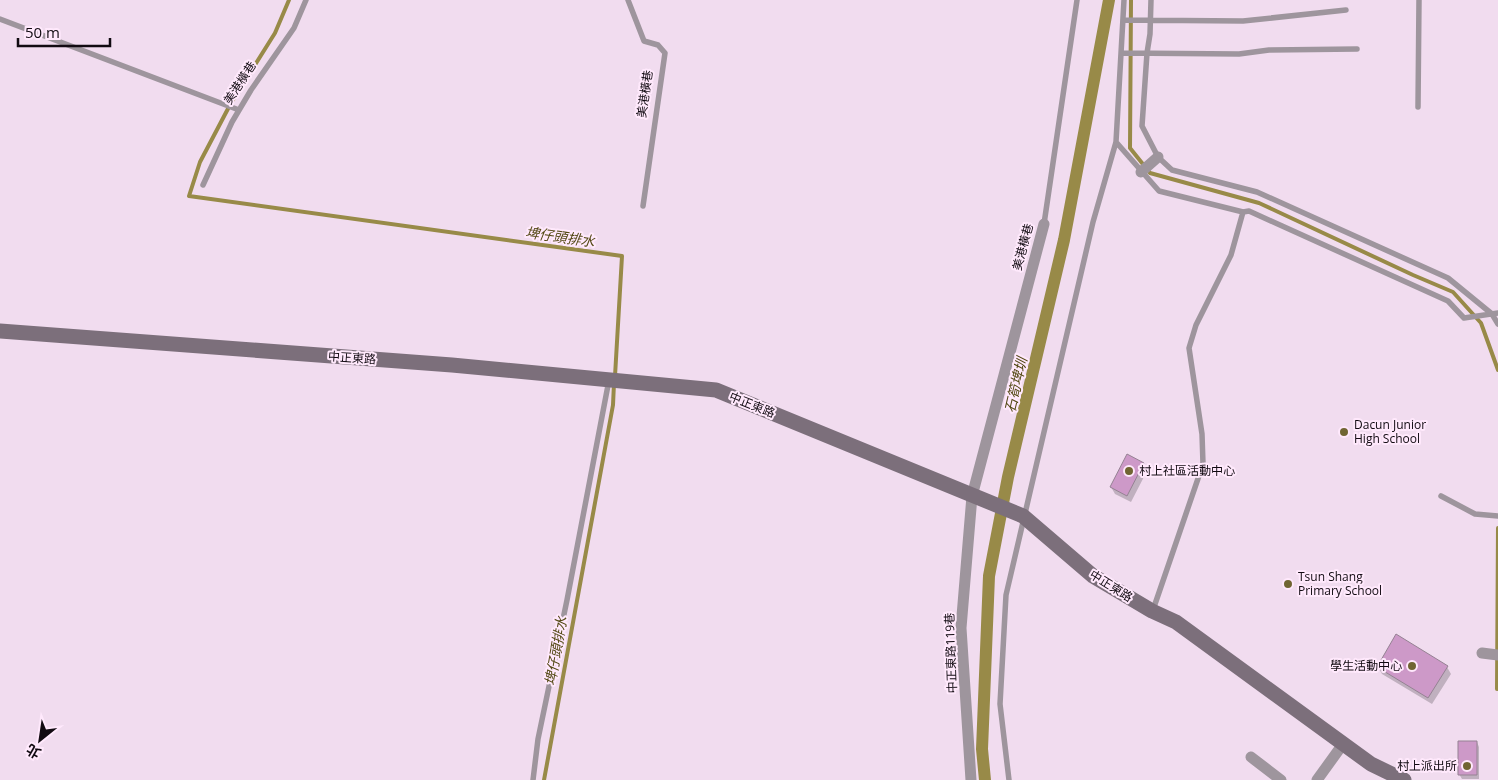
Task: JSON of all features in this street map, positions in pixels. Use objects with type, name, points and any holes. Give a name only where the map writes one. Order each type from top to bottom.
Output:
[{"type":"main road","name":"中正東路","points":[[0,331],[452,365],[716,390],[1023,516],[1092,576],[1152,612],[1176,622],[1371,764],[1404,780]]},
{"type":"street","points":[[1141,172],[1158,157]]},
{"type":"street","name":"美港橫巷","points":[[972,496],[1044,224]]},
{"type":"street","name":"中正東路119巷","points":[[970,780],[961,628],[972,496]]},
{"type":"street","points":[[1482,653],[1498,655]]},
{"type":"street","points":[[1317,780],[1343,744]]},
{"type":"street","points":[[1251,757],[1281,780]]},
{"type":"lane","name":"美港橫巷","points":[[203,185],[250,90],[294,28],[306,0]]},
{"type":"lane","name":"美港橫巷","points":[[628,0],[644,41],[658,45],[665,53],[643,206]]},
{"type":"lane","name":"美港橫巷","points":[[1044,224],[1077,0]]},
{"type":"lane","points":[[1010,780],[1000,704],[1006,596],[1023,516],[1093,222],[1116,142],[1124,0]]},
{"type":"lane","points":[[1151,0],[1142,126],[1158,157],[1172,170],[1257,192],[1448,278],[1495,314],[1498,324]]},
{"type":"lane","points":[[1418,107],[1419,0]]},
{"type":"lane","points":[[1123,20],[1243,21],[1346,10]]},
{"type":"lane","points":[[0,19],[239,110]]},
{"type":"lane","points":[[1121,54],[1239,54],[1269,50],[1357,49]]},
{"type":"lane","points":[[1116,142],[1159,191],[1243,212],[1249,211],[1448,301],[1464,318],[1495,314]]},
{"type":"lane","points":[[1152,612],[1203,464],[1202,434],[1189,348],[1196,325],[1231,256],[1243,212]]},
{"type":"lane","points":[[533,780],[538,739],[609,380]]},
{"type":"lane","points":[[1442,496],[1475,514],[1498,516]]},
{"type":"building","name":"村上社區活動中心","points":[[1127,454],[1144,463],[1127,496],[1110,487]]},
{"type":"building","name":"學生活動中心","points":[[1396,634],[1448,666],[1428,698],[1377,667]]},
{"type":"building","name":"村上派出所","points":[[1458,741],[1477,741],[1477,775],[1458,775]]},
{"type":"waterway","name":"埤仔頭排水","points":[[289,0],[275,33],[231,103],[200,162],[189,196],[622,256],[615,376]]},
{"type":"waterway","name":"石筍埤圳","points":[[985,780],[982,749],[989,576],[1008,477],[1064,240],[1109,0]]},
{"type":"waterway","points":[[1131,0],[1130,148],[1150,173],[1259,203],[1453,292],[1481,323],[1498,370]]},
{"type":"waterway","name":"埤仔頭排水","points":[[544,780],[613,405],[614,383]]},
{"type":"waterway","points":[[1497,689],[1498,528]]},
{"type":"place","name":"Dacun Junior High School","points":[[1344,432]]},
{"type":"place","name":"村上社區活動中心","points":[[1129,471]]},
{"type":"place","name":"Tsun Shang Primary School","points":[[1288,584]]},
{"type":"place","name":"學生活動中心","points":[[1412,666]]},
{"type":"place","name":"村上派出所","points":[[1467,766]]}]
